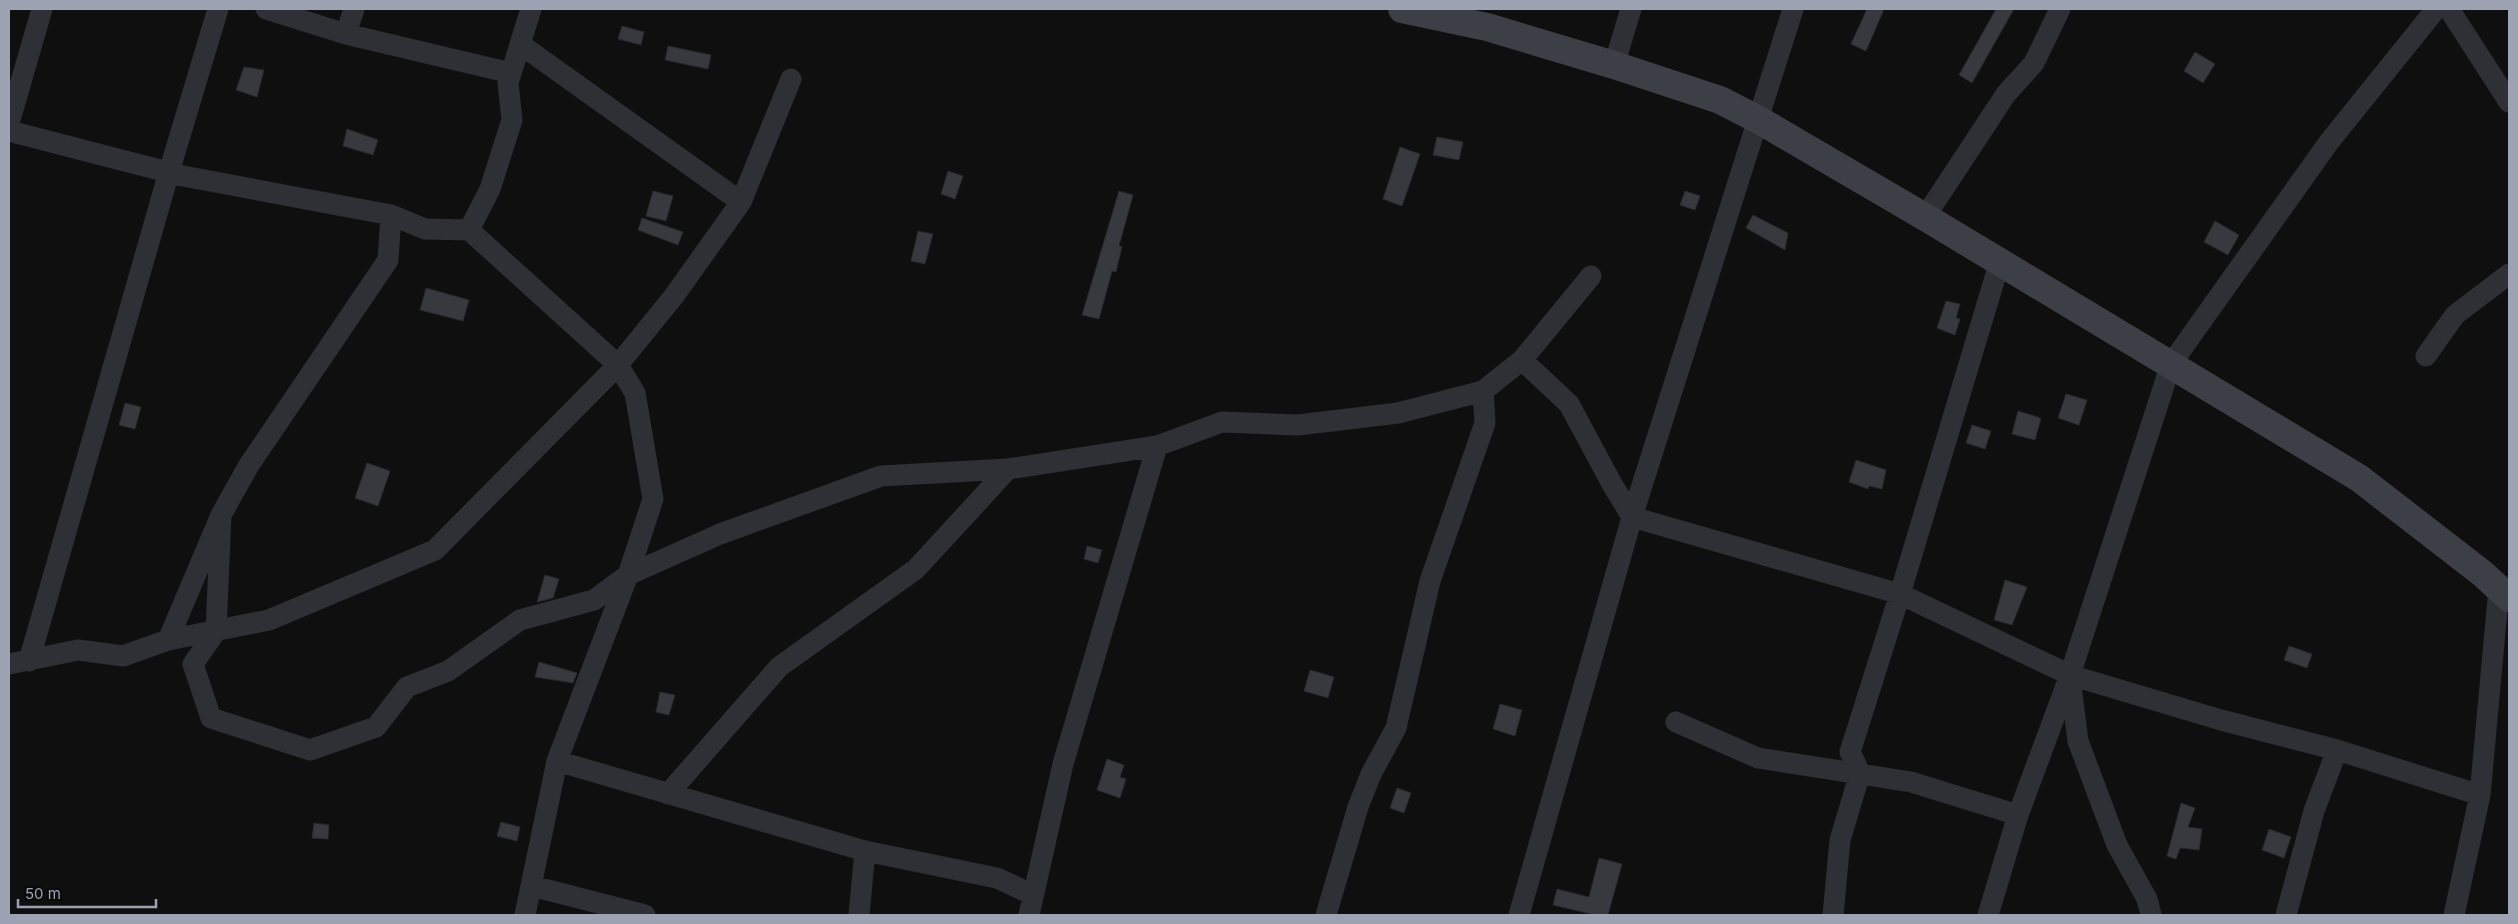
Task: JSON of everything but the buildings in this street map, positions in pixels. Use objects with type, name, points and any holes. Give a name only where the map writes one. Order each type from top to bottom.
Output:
[{"type":"main road","points":[[1402,9],[1487,27],[1614,65],[1720,100],[1759,120],[1925,217],[2359,478],[2504,593]]},
{"type":"street","points":[[9,123],[42,9]]},
{"type":"street","points":[[218,9],[19,662],[78,650],[123,656],[168,640],[269,620],[435,550],[618,364],[674,296],[741,202],[791,79]]},
{"type":"street","points":[[266,9],[346,34],[511,73]]},
{"type":"street","points":[[346,34],[354,9]]},
{"type":"street","points":[[469,230],[490,189],[512,120],[508,83],[531,9]]},
{"type":"street","points":[[1614,65],[1631,9]]},
{"type":"street","points":[[1518,915],[1632,517],[1793,9]]},
{"type":"street","points":[[1925,217],[2006,94],[2034,63],[2060,9]]},
{"type":"street","points":[[1988,915],[2018,815],[2070,675],[2171,364],[2329,142],[2436,9]]},
{"type":"street","points":[[2449,9],[2509,102]]},
{"type":"street","points":[[520,44],[741,202]]},
{"type":"street","points":[[9,131],[169,172],[391,216],[425,229],[469,230],[618,364],[635,393],[653,499],[628,575],[557,761],[525,915]]},
{"type":"street","points":[[168,640],[221,515],[249,465],[388,260],[391,216]]},
{"type":"street","points":[[1833,915],[1840,840],[1860,773],[1850,752],[1900,594],[2000,262]]},
{"type":"street","points":[[2426,356],[2455,315],[2509,274]]},
{"type":"street","points":[[221,515],[216,631],[193,664],[211,718],[310,750],[376,727],[407,687],[448,671],[520,620],[594,600],[628,575],[720,534],[881,476],[1008,469],[1157,446],[1222,422],[1298,424],[1389,414],[1483,391],[1522,360],[1591,276]]},
{"type":"street","points":[[1522,360],[1569,404],[1632,517],[1900,594],[2070,675],[2221,720],[2337,750],[2480,795]]},
{"type":"street","points":[[1326,915],[1361,799],[1371,774],[1396,728],[1430,581],[1485,423],[1483,391]]},
{"type":"street","points":[[557,761],[865,851],[997,878],[1031,905],[1063,764],[1157,446]]},
{"type":"street","points":[[668,794],[779,667],[916,569],[1008,469]]},
{"type":"street","points":[[2454,915],[2480,795],[2504,593]]},
{"type":"street","points":[[2070,675],[2078,741],[2117,845],[2147,900],[2151,915]]},
{"type":"street","points":[[1676,722],[1758,758],[1911,782],[2018,815]]},
{"type":"street","points":[[2286,915],[2314,811],[2337,750]]},
{"type":"street","points":[[859,915],[865,851]]},
{"type":"street","points":[[532,886],[646,915]]}]
